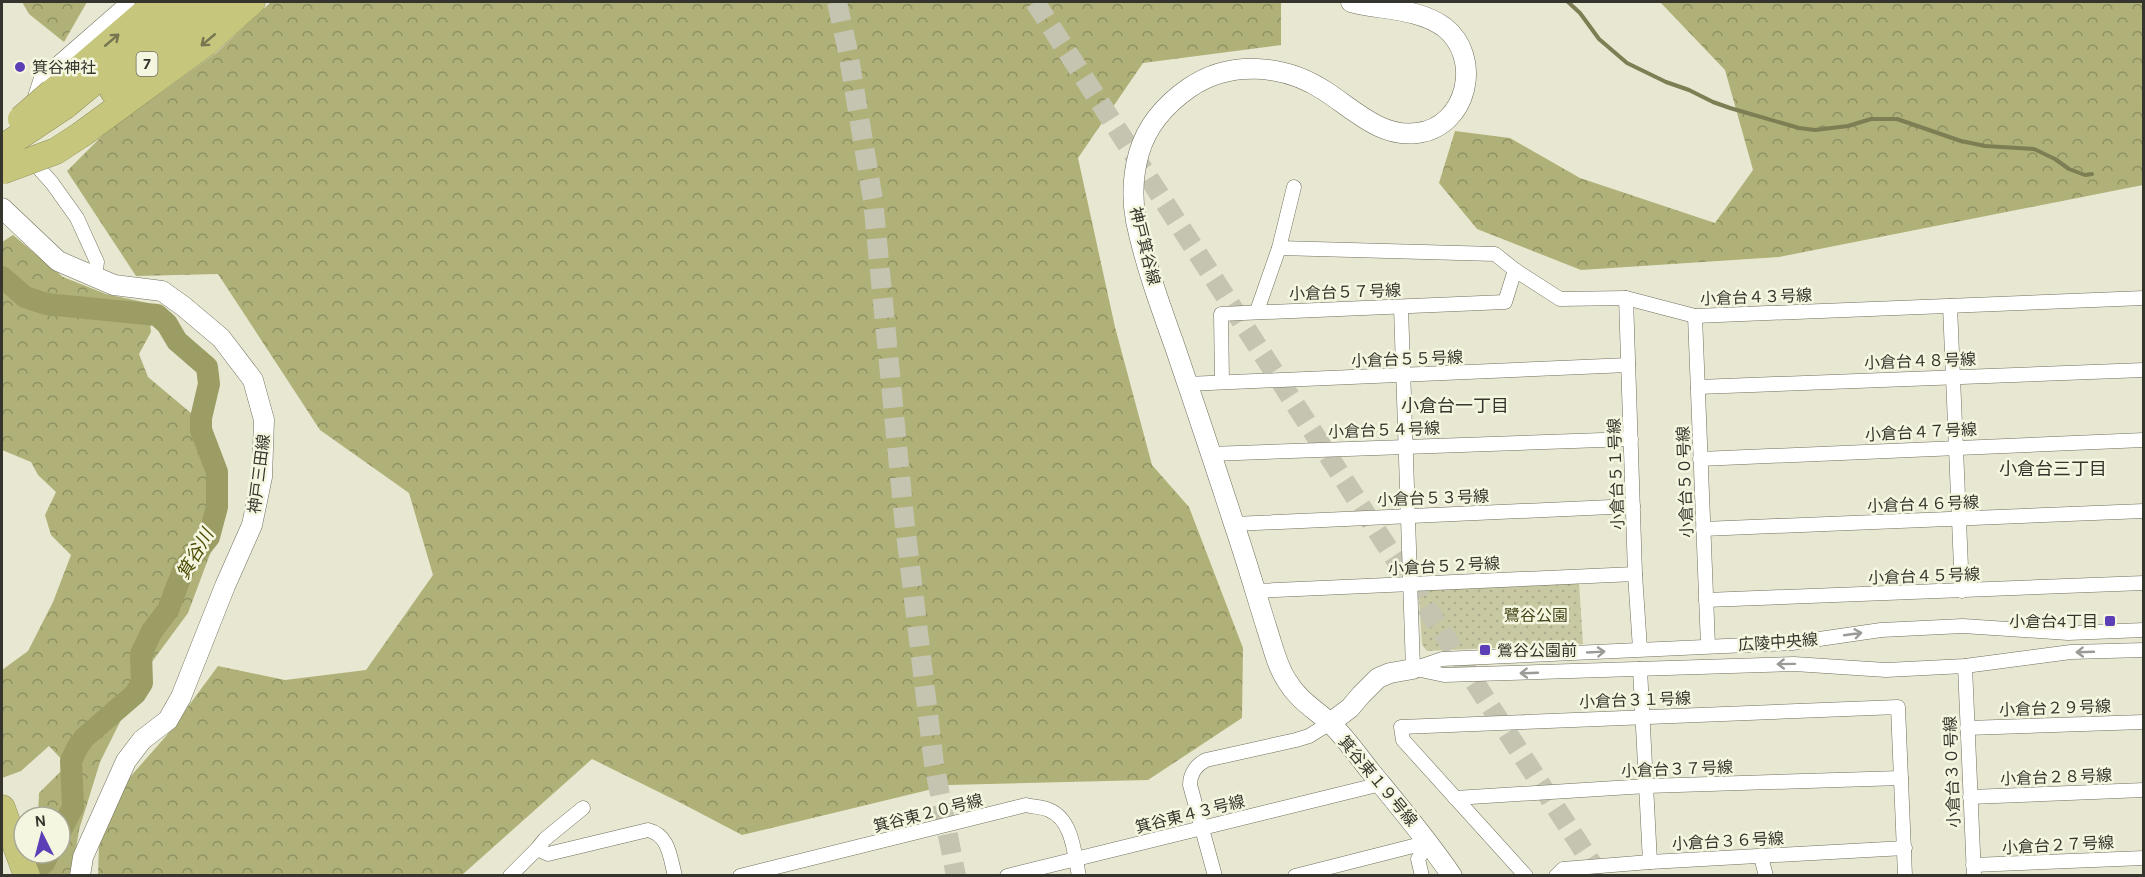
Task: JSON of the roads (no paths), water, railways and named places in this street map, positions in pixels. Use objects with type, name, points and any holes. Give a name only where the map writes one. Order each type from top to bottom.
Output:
[{"type":"highway","name":"7","points":[[68,114],[157,2]]},
{"type":"highway","name":"7","points":[[2,134],[68,114],[190,2]]},
{"type":"highway","name":"7","points":[[2,164],[68,114],[162,52],[218,2]]},
{"type":"highway","points":[[2,164],[56,151],[68,114],[206,43],[252,2]]},
{"type":"highway","points":[[2,808],[23,866]]},
{"type":"street","points":[[95,276],[98,262],[77,218],[52,183],[20,147],[41,78],[128,2]]},
{"type":"street","name":"神戸箕谷線","points":[[1330,723],[1303,702],[1287,682],[1278,665],[1234,524],[1147,266],[1135,217],[1134,185],[1139,151],[1152,124],[1162,110],[1194,85],[1220,73],[1245,69],[1270,69],[1304,79],[1325,90],[1377,125],[1401,133],[1419,133],[1444,122],[1453,114],[1464,93],[1466,68],[1464,54],[1450,33],[1442,25],[1416,15],[1351,2]]},
{"type":"street","points":[[1257,311],[1279,248],[1294,187]]},
{"type":"street","name":"神戸三田線","points":[[2,208],[58,261],[114,285],[162,291],[221,338],[253,380],[264,420],[262,477],[252,525],[181,697],[168,720],[142,740],[126,761],[83,857],[80,876]]},
{"type":"street","name":"小倉台４３号線","points":[[1279,248],[1495,254],[1560,299],[1626,298],[1695,316],[2144,298]]},
{"type":"street","name":"小倉台５７号線","points":[[1222,382],[1221,314],[1505,302],[1515,270]]},
{"type":"street","name":"小倉台５１号線","points":[[1626,298],[1635,574],[1640,650]]},
{"type":"street","points":[[1950,306],[1962,591]]},
{"type":"street","points":[[1401,308],[1413,669]]},
{"type":"street","name":"小倉台５０号線","points":[[1695,316],[1708,646]]},
{"type":"street","name":"小倉台５５号線","points":[[1187,384],[1629,365]]},
{"type":"street","name":"小倉台４８号線","points":[[1698,387],[2144,370]]},
{"type":"street","name":"小倉台５４号線","points":[[1210,454],[1406,445],[1631,439]]},
{"type":"street","name":"小倉台４７号線","points":[[1700,459],[2144,440]]},
{"type":"street","name":"小倉台５３号線","points":[[1234,524],[1633,506]]},
{"type":"street","name":"小倉台４６号線","points":[[1703,529],[2144,511]]},
{"type":"street","name":"小倉台５２号線","points":[[1255,591],[1635,574]]},
{"type":"street","name":"小倉台４５号線","points":[[1706,600],[2144,583]]},
{"type":"street","name":"広陵中央線","points":[[1330,723],[1350,708],[1378,678],[1390,673],[1413,669],[1442,658],[1792,643],[1881,630],[1963,626],[2068,633],[2144,630]]},
{"type":"street","name":"広陵中央線","points":[[1413,669],[1444,675],[1794,664],[1886,670],[1965,666],[2071,652],[2144,650]]},
{"type":"street","name":"小倉台３０号線","points":[[1965,666],[1973,870]]},
{"type":"street","points":[[1640,669],[1650,862]]},
{"type":"street","name":"小倉台３１号線","points":[[1526,876],[1403,740],[1401,727],[1898,707],[1905,876]]},
{"type":"street","name":"小倉台２９号線","points":[[1967,728],[2144,722]]},
{"type":"street","name":"箕谷東１９号線","points":[[1215,876],[1190,785],[1190,776],[1200,763],[1206,760],[1296,740],[1309,736],[1330,723],[1429,842],[1452,876]]},
{"type":"street","name":"小倉台３７号線","points":[[1455,798],[1647,786],[1901,778]]},
{"type":"street","name":"箕谷東４３号線","points":[[1007,876],[1381,784]]},
{"type":"street","name":"小倉台２８号線","points":[[1970,797],[2144,790]]},
{"type":"street","name":"箕谷東２０号線","points":[[740,876],[1026,805],[1048,809],[1059,815],[1067,826],[1080,876]]},
{"type":"street","points":[[510,876],[545,839],[583,807]]},
{"type":"street","points":[[537,849],[548,854],[648,830],[657,832],[667,843],[675,876]]},
{"type":"street","points":[[1295,876],[1429,842]]},
{"type":"street","points":[[1422,876],[1418,859],[1429,842]]},
{"type":"street","name":"小倉台３６号線","points":[[1556,876],[1563,869],[1650,862],[1905,848]]},
{"type":"street","points":[[1761,857],[1766,876]]},
{"type":"street","name":"小倉台２７号線","points":[[1973,870],[2144,858]]},
{"type":"street","points":[[800,861],[804,876]]},
{"type":"waterway","points":[[1568,2],[1580,13],[1599,39],[1627,63],[1730,108],[1799,128],[1815,130],[1848,126],[1871,119],[1897,119],[1961,141],[1985,146],[2034,149],[2069,169],[2085,175],[2092,174]]},
{"type":"waterway","name":"箕谷川","points":[[2,277],[25,297],[46,304],[157,315],[167,324],[177,341],[207,367],[209,384],[201,418],[201,430],[217,472],[217,507],[209,537],[184,568],[168,610],[152,631],[141,654],[142,683],[135,694],[84,738],[77,748],[71,761],[72,809]]},
{"type":"waterway","name":"箕谷川","points":[[24,876],[41,865]]},
{"type":"tunnel","points":[[837,2],[848,52],[873,200],[904,517],[934,764],[956,876]]},
{"type":"tunnel","points":[[1035,2],[1600,876]]},
{"type":"place","name":"箕谷神社","points":[[20,67]]},
{"type":"place","name":"小倉台4丁目","points":[[2110,621]]},
{"type":"place","name":"鶯谷公園前","points":[[1485,650]]},
{"type":"district","name":"小倉台一丁目","points":[[1455,406]]},
{"type":"district","name":"小倉台三丁目","points":[[2053,469]]},
{"type":"park label","name":"鷺谷公園","points":[[1536,615]]}]
